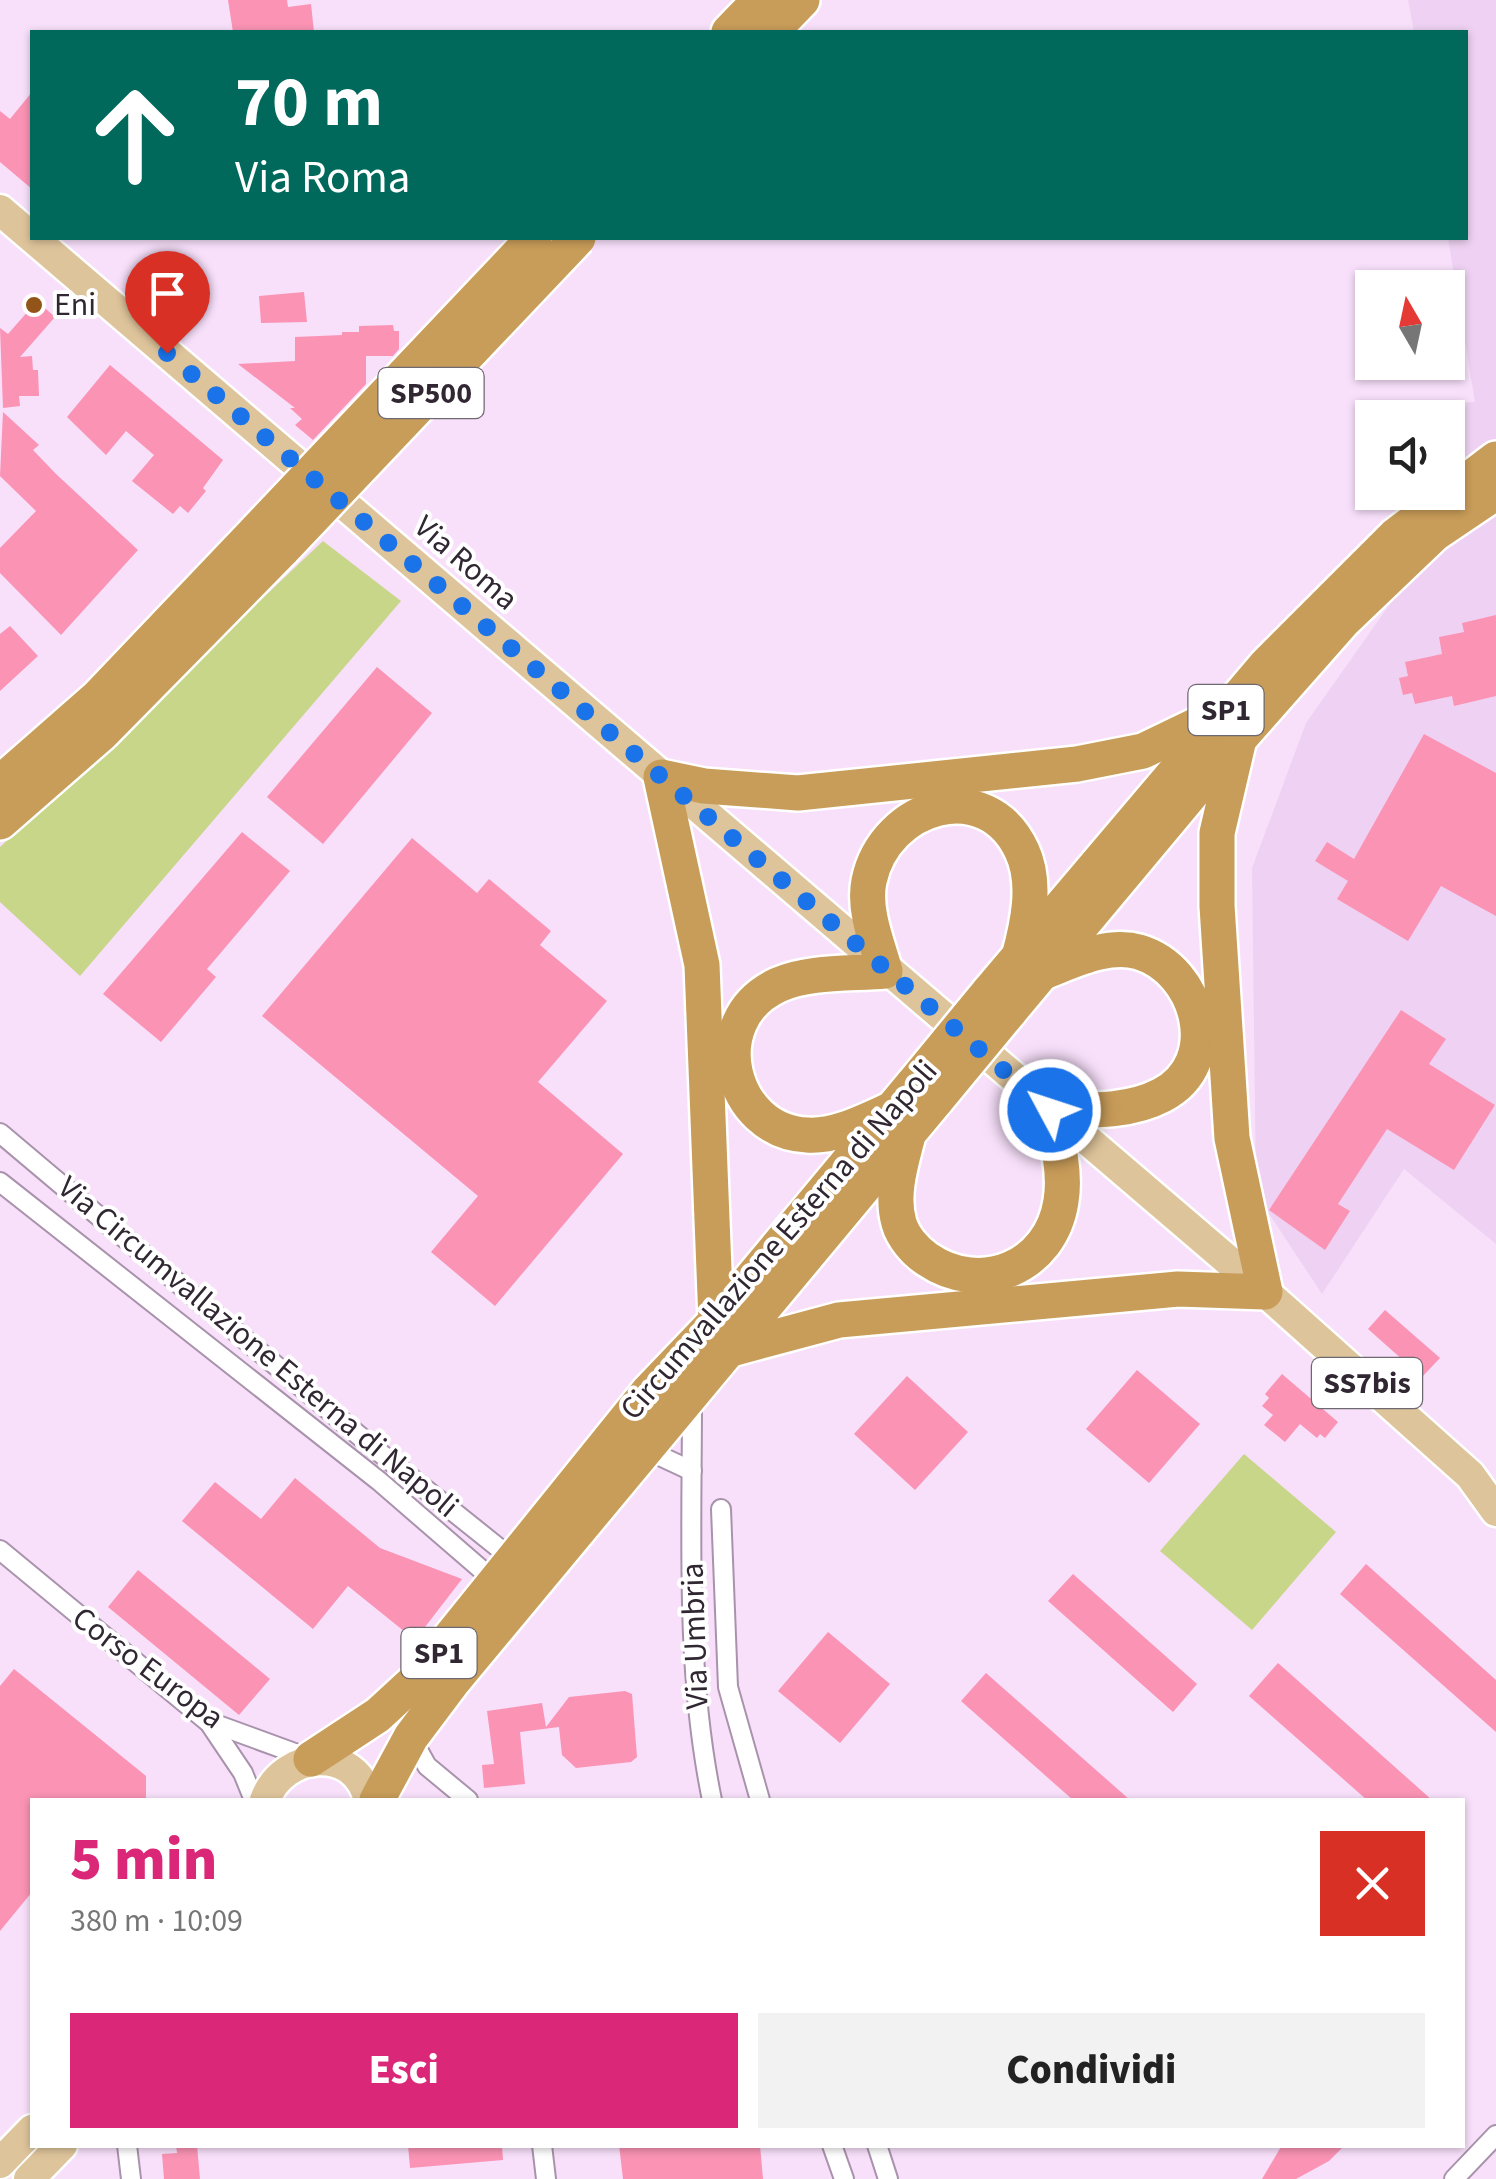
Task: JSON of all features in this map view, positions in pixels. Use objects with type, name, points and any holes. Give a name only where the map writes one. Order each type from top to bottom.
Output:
[{"type":"highway","points":[[731,30],[760,0]]},
{"type":"highway","points":[[773,30],[802,0]]},
{"type":"highway","name":"SP500","points":[[0,822],[102,733],[532,240]]},
{"type":"highway","name":"SP500","points":[[0,783],[271,539],[576,240]]},
{"type":"highway","name":"Circumvallazione Esterna di Napoli","points":[[311,1759],[378,1715],[416,1680],[617,1429],[723,1335],[1358,570],[1428,508],[1496,459]]},
{"type":"highway","name":"Circumvallazione Esterna di Napoli","points":[[1232,725],[1434,534],[1496,492]]},
{"type":"highway","points":[[1232,725],[1217,833],[1217,906],[1232,1138],[1265,1292],[1178,1289],[839,1320],[723,1335],[702,965],[661,777],[704,786],[798,792],[1077,764],[1232,725]]},
{"type":"highway","points":[[936,806],[958,806],[988,816],[1008,831],[1023,851],[1030,886],[1031,964],[1110,950],[1138,952],[1161,962],[1184,982],[1200,1030],[1195,1057],[1184,1080],[1140,1105],[1110,1110],[1050,1110],[1063,1166],[1061,1203],[1052,1230],[1032,1259],[998,1275],[966,1276],[942,1268],[916,1252],[900,1228],[895,1205],[913,1106],[848,1129],[807,1136],[774,1128],[735,1082],[735,1030],[751,1002],[779,984],[885,971],[870,917],[868,884],[880,846],[896,827],[936,806]]},
{"type":"highway","name":"Circumvallazione Esterna di Napoli","points":[[374,1798],[410,1737],[453,1681],[692,1396],[723,1335]]},
{"type":"main road","name":"Via Roma","points":[[0,210],[30,236]]},
{"type":"main road","name":"Via Roma","points":[[35,240],[885,971]]},
{"type":"main road","name":"SS7bis","points":[[885,971],[1483,1481]]},
{"type":"main road","points":[[1483,1481],[1496,1512]]},
{"type":"main road","points":[[266,1798],[282,1772],[311,1759],[345,1766],[359,1778],[372,1798]]},
{"type":"main road","points":[[0,2162],[30,2132]]},
{"type":"main road","points":[[29,2179],[59,2148]]},
{"type":"street","name":"Via Circumvallazione Esterna di Napoli","points":[[0,1133],[368,1444],[506,1572]]},
{"type":"street","name":"Via Circumvallazione Esterna di Napoli","points":[[0,1182],[380,1481],[506,1572]]},
{"type":"street","name":"Via Umbria","points":[[692,1396],[698,1733],[712,1798]]},
{"type":"street","points":[[647,1450],[692,1471]]},
{"type":"street","points":[[721,1509],[728,1687],[759,1798]]},
{"type":"street","name":"Corso Europa","points":[[0,1550],[207,1721],[311,1759]]},
{"type":"street","points":[[207,1721],[242,1773],[253,1798]]},
{"type":"street","points":[[410,1737],[427,1766],[466,1798]]},
{"type":"street","points":[[1454,2179],[1496,2134]]},
{"type":"street","points":[[127,2148],[131,2179]]},
{"type":"street","points":[[542,2148],[546,2179]]},
{"type":"street","points":[[833,2148],[844,2179]]},
{"type":"street","points":[[878,2148],[888,2179]]},
{"type":"shaded area","points":[[1408,0],[1496,0],[1496,445],[1465,466],[1465,402],[1475,402],[1465,341],[1465,270],[1453,270],[1448,240],[1468,240],[1468,30],[1414,30]]},
{"type":"shaded area","points":[[1496,509],[1496,1244],[1404,1169],[1322,1294],[1256,1194],[1252,868],[1306,723],[1404,584]]},
{"type":"green space","points":[[323,541],[401,601],[80,976],[0,902],[0,847]]},
{"type":"green space","points":[[1244,1454],[1336,1532],[1252,1630],[1160,1551]]},
{"type":"building","points":[[228,0],[287,0],[288,7],[311,4],[314,30],[233,30]]},
{"type":"building","points":[[30,94],[30,187],[0,162],[0,111],[10,119]]},
{"type":"building","points":[[304,292],[307,322],[261,323],[259,296]]},
{"type":"building","points":[[37,301],[55,317],[20,357],[32,356],[33,370],[38,370],[39,396],[19,396],[20,406],[3,408],[0,328],[8,334]]},
{"type":"building","points":[[393,325],[394,331],[399,331],[399,349],[393,356],[366,356],[366,384],[313,440],[295,425],[302,419],[290,408],[295,408],[238,364],[295,361],[295,337],[342,335],[359,332],[359,326]]},
{"type":"building","points":[[110,365],[223,460],[188,513],[180,506],[173,514],[132,481],[154,455],[126,431],[106,455],[67,417]]},
{"type":"building","points":[[3,412],[39,445],[33,450],[56,474],[138,550],[61,635],[0,573],[0,548],[36,511],[0,476]]},
{"type":"building","points":[[1496,615],[1496,696],[1454,706],[1452,696],[1415,704],[1412,693],[1403,695],[1399,678],[1408,676],[1405,662],[1442,654],[1439,637],[1464,632],[1462,623]]},
{"type":"building","points":[[10,626],[38,656],[0,691],[0,634]]},
{"type":"building","points":[[377,667],[432,713],[323,844],[267,797]]},
{"type":"building","points":[[1424,734],[1496,773],[1496,916],[1441,886],[1408,941],[1337,899],[1348,881],[1315,861],[1327,842],[1354,859]]},
{"type":"building","points":[[242,832],[290,871],[207,969],[216,977],[161,1042],[103,994]]},
{"type":"building","points":[[412,838],[477,893],[489,879],[551,931],[540,945],[607,1001],[538,1082],[623,1154],[495,1306],[431,1252],[478,1196],[262,1016]]},
{"type":"building","points":[[1401,1010],[1446,1039],[1429,1064],[1495,1105],[1454,1170],[1387,1129],[1338,1204],[1350,1211],[1325,1250],[1269,1210]]},
{"type":"building","points":[[1385,1310],[1440,1358],[1422,1377],[1368,1329]]},
{"type":"building","points":[[1137,1370],[1200,1424],[1149,1483],[1086,1429]]},
{"type":"building","points":[[1282,1374],[1338,1422],[1325,1438],[1320,1434],[1317,1438],[1300,1424],[1285,1442],[1264,1425],[1273,1415],[1262,1406],[1269,1398],[1265,1394]]},
{"type":"building","points":[[907,1376],[968,1432],[915,1490],[854,1434]]},
{"type":"building","points":[[295,1478],[380,1548],[462,1579],[415,1640],[348,1586],[313,1629],[182,1521],[215,1482],[261,1519]]},
{"type":"building","points":[[1366,1564],[1496,1680],[1496,1732],[1340,1594]]},
{"type":"building","points":[[138,1570],[270,1679],[239,1715],[108,1607]]},
{"type":"building","points":[[1073,1574],[1197,1684],[1173,1712],[1048,1601]]},
{"type":"building","points":[[828,1632],[890,1684],[840,1743],[778,1691]]},
{"type":"building","points":[[1278,1663],[1430,1798],[1365,1798],[1249,1696]]},
{"type":"building","points":[[14,1669],[146,1776],[146,1798],[30,1798],[30,1894],[0,1931],[0,1686]]},
{"type":"building","points":[[986,1673],[1128,1798],[1071,1798],[961,1701]]},
{"type":"building","points":[[625,1691],[632,1694],[637,1757],[631,1762],[576,1768],[562,1755],[559,1727],[520,1732],[525,1784],[484,1788],[482,1765],[494,1764],[487,1711],[542,1703],[546,1727],[569,1697]]},
{"type":"building","points":[[176,2148],[197,2148],[200,2179],[164,2179],[162,2154],[177,2153]]},
{"type":"building","points":[[408,2148],[502,2148],[503,2160],[410,2168]]},
{"type":"building","points":[[619,2148],[760,2148],[763,2179],[623,2179]]},
{"type":"building","points":[[1280,2148],[1342,2148],[1329,2161],[1296,2179],[1262,2179]]},
{"type":"place","name":"Eni","points":[[34,305]]},
{"type":"route","points":[[167,353],[1050,1110]]}]
